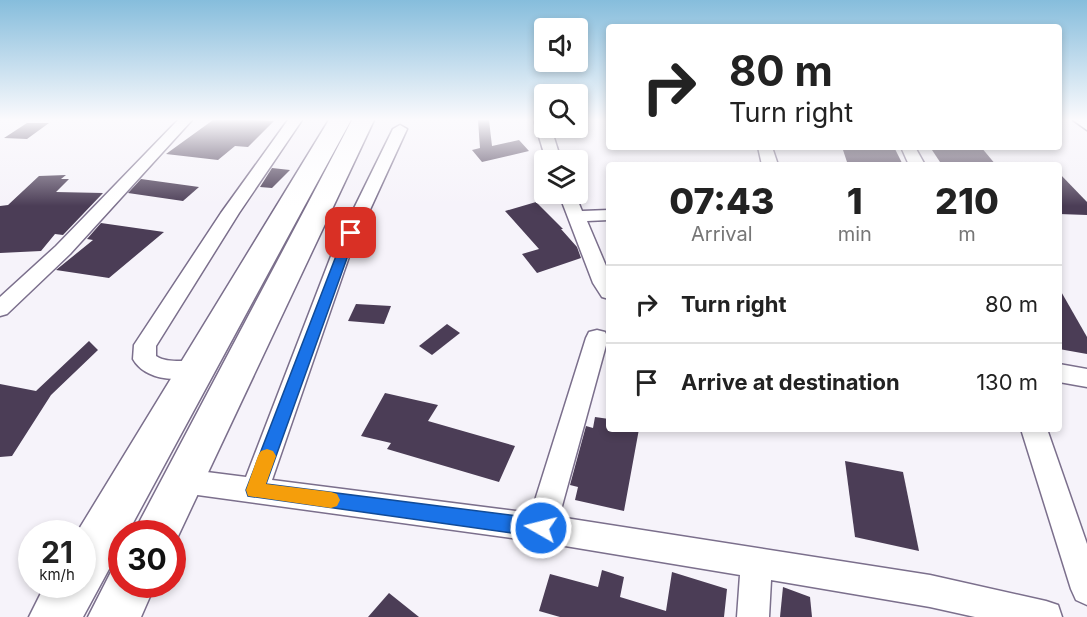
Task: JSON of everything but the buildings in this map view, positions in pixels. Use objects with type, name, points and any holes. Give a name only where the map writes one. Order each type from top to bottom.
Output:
[{"type":"main road","points":[[96,544],[323,149]]},
{"type":"main road","points":[[163,520],[349,149]]},
{"type":"main road","points":[[55,617],[66,598]]},
{"type":"main road","points":[[114,617],[124,598]]},
{"type":"street","points":[[0,309],[63,250],[158,149]]},
{"type":"street","points":[[197,369],[156,369],[144,359],[146,345],[230,213],[275,149]]},
{"type":"street","points":[[255,490],[342,251],[391,149]]},
{"type":"street","points":[[571,204],[606,288]]},
{"type":"street","points":[[576,216],[606,215]]},
{"type":"street","points":[[541,528],[597,338]]},
{"type":"street","points":[[1062,374],[1087,378]]},
{"type":"street","points":[[1035,432],[1087,589]]},
{"type":"street","points":[[183,481],[541,528],[930,591],[1046,617]]},
{"type":"street","points":[[753,617],[756,564]]},
{"type":"slow traffic","points":[[267,456],[255,490],[331,500]]},
{"type":"route","points":[[351,233],[342,251],[255,490],[541,528]]}]
